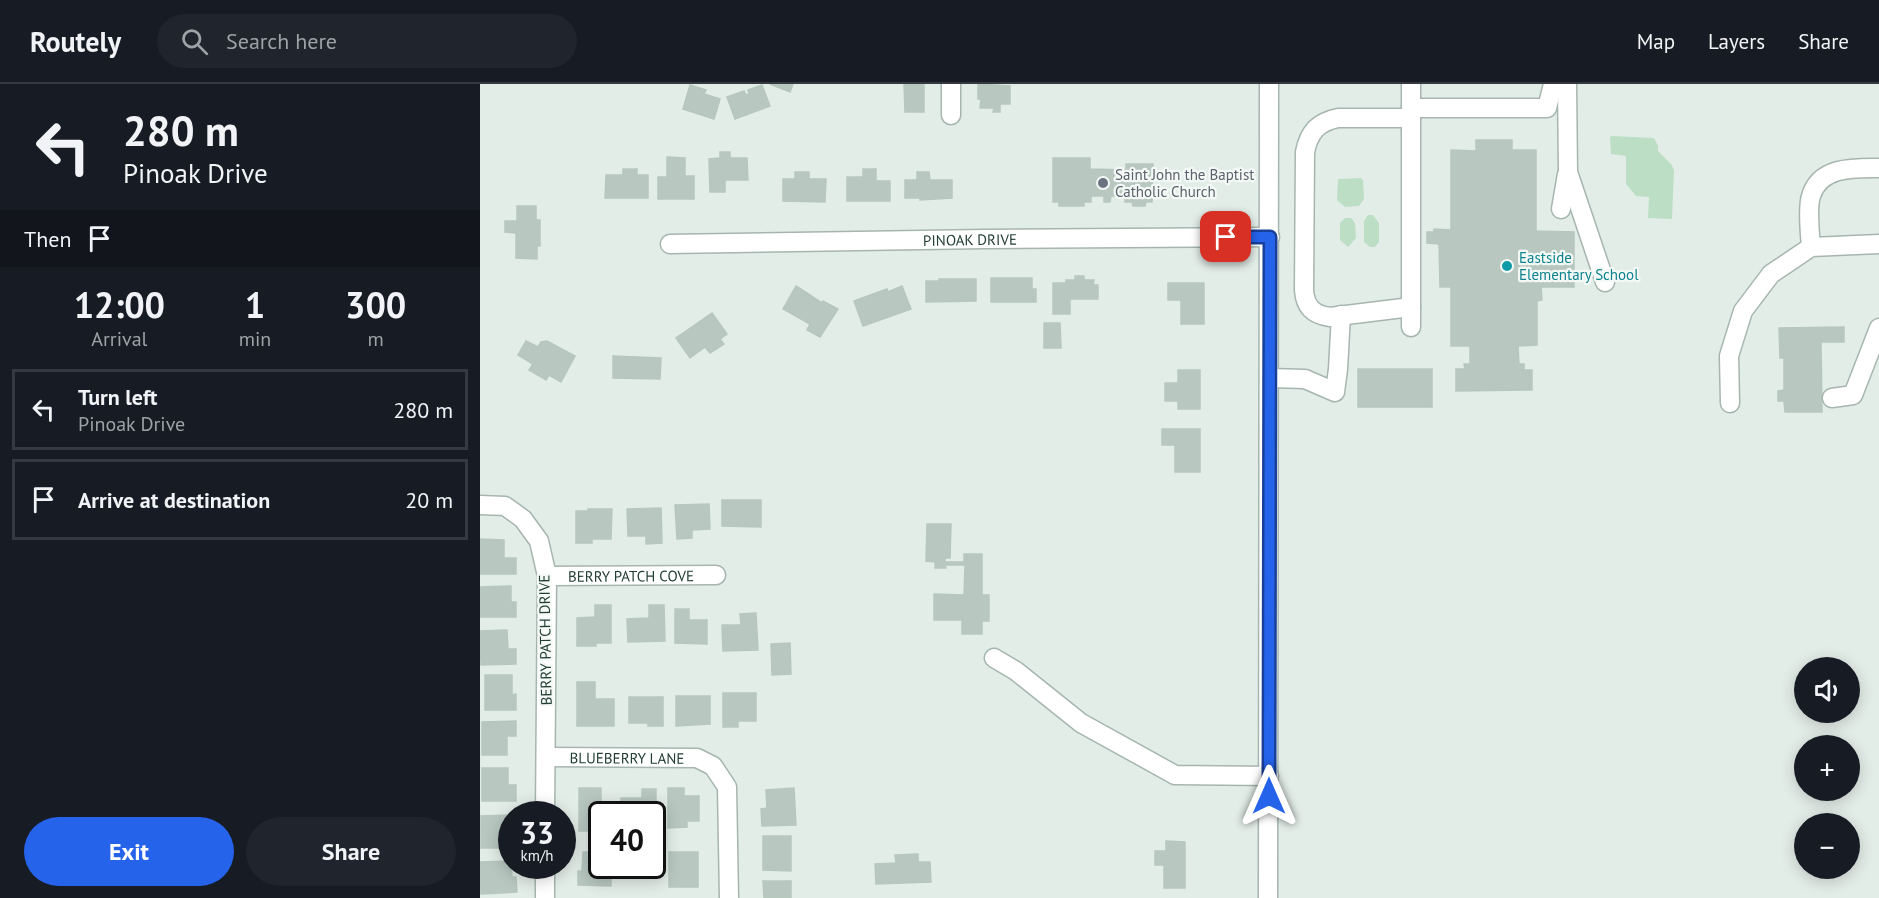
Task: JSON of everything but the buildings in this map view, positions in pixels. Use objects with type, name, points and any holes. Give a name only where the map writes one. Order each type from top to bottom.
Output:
[{"type":"street","points":[[951,84],[951,115]]},
{"type":"street","points":[[1268,898],[1269,84]]},
{"type":"street","points":[[1411,84],[1411,327]]},
{"type":"street","points":[[1411,307],[1322,316],[1314,312],[1305,298],[1305,152],[1312,132],[1328,120],[1338,118],[1546,108],[1553,84]]},
{"type":"street","points":[[1561,209],[1568,172],[1567,84]]},
{"type":"street","points":[[1810,247],[1810,197],[1816,186],[1837,171],[1850,168],[1879,168]]},
{"type":"street","points":[[1568,172],[1605,282]]},
{"type":"street","name":"PINOAK DRIVE","points":[[670,244],[985,238],[1270,237]]},
{"type":"street","points":[[1730,403],[1729,356],[1743,311],[1771,274],[1810,247],[1879,244]]},
{"type":"street","points":[[1270,378],[1305,379],[1335,392],[1341,315]]},
{"type":"street","points":[[1832,398],[1853,395],[1879,328]]},
{"type":"street","points":[[1860,378],[1879,378]]},
{"type":"street","name":"BERRY PATCH DRIVE","points":[[480,505],[505,506],[523,519],[539,541],[547,576],[545,801]]},
{"type":"street","name":"BERRY PATCH COVE","points":[[547,576],[716,575]]},
{"type":"street","points":[[994,658],[1016,671],[1081,723],[1175,775],[1269,776]]},
{"type":"street","name":"BLUEBERRY LANE","points":[[546,757],[697,758],[713,766],[727,787],[729,898]]},
{"type":"street","points":[[545,879],[545,898]]},
{"type":"green space","points":[[1610,137],[1654,138],[1658,151],[1674,170],[1672,219],[1648,218],[1649,197],[1636,196],[1626,184],[1626,156],[1611,154]]},
{"type":"green space","points":[[1361,178],[1364,199],[1359,206],[1345,207],[1337,200],[1338,179]]},
{"type":"green space","points":[[1368,215],[1373,215],[1379,223],[1379,242],[1375,247],[1370,247],[1364,242],[1364,221]]},
{"type":"green space","points":[[1345,218],[1351,218],[1355,223],[1356,238],[1348,247],[1340,240],[1340,223]]},
{"type":"place","name":"Saint John the Baptist Catholic Church","points":[[1103,183]]},
{"type":"place","name":"Eastside Elementary School","points":[[1507,266]]},
{"type":"route","points":[[1226,237],[1270,237],[1269,796]]}]
